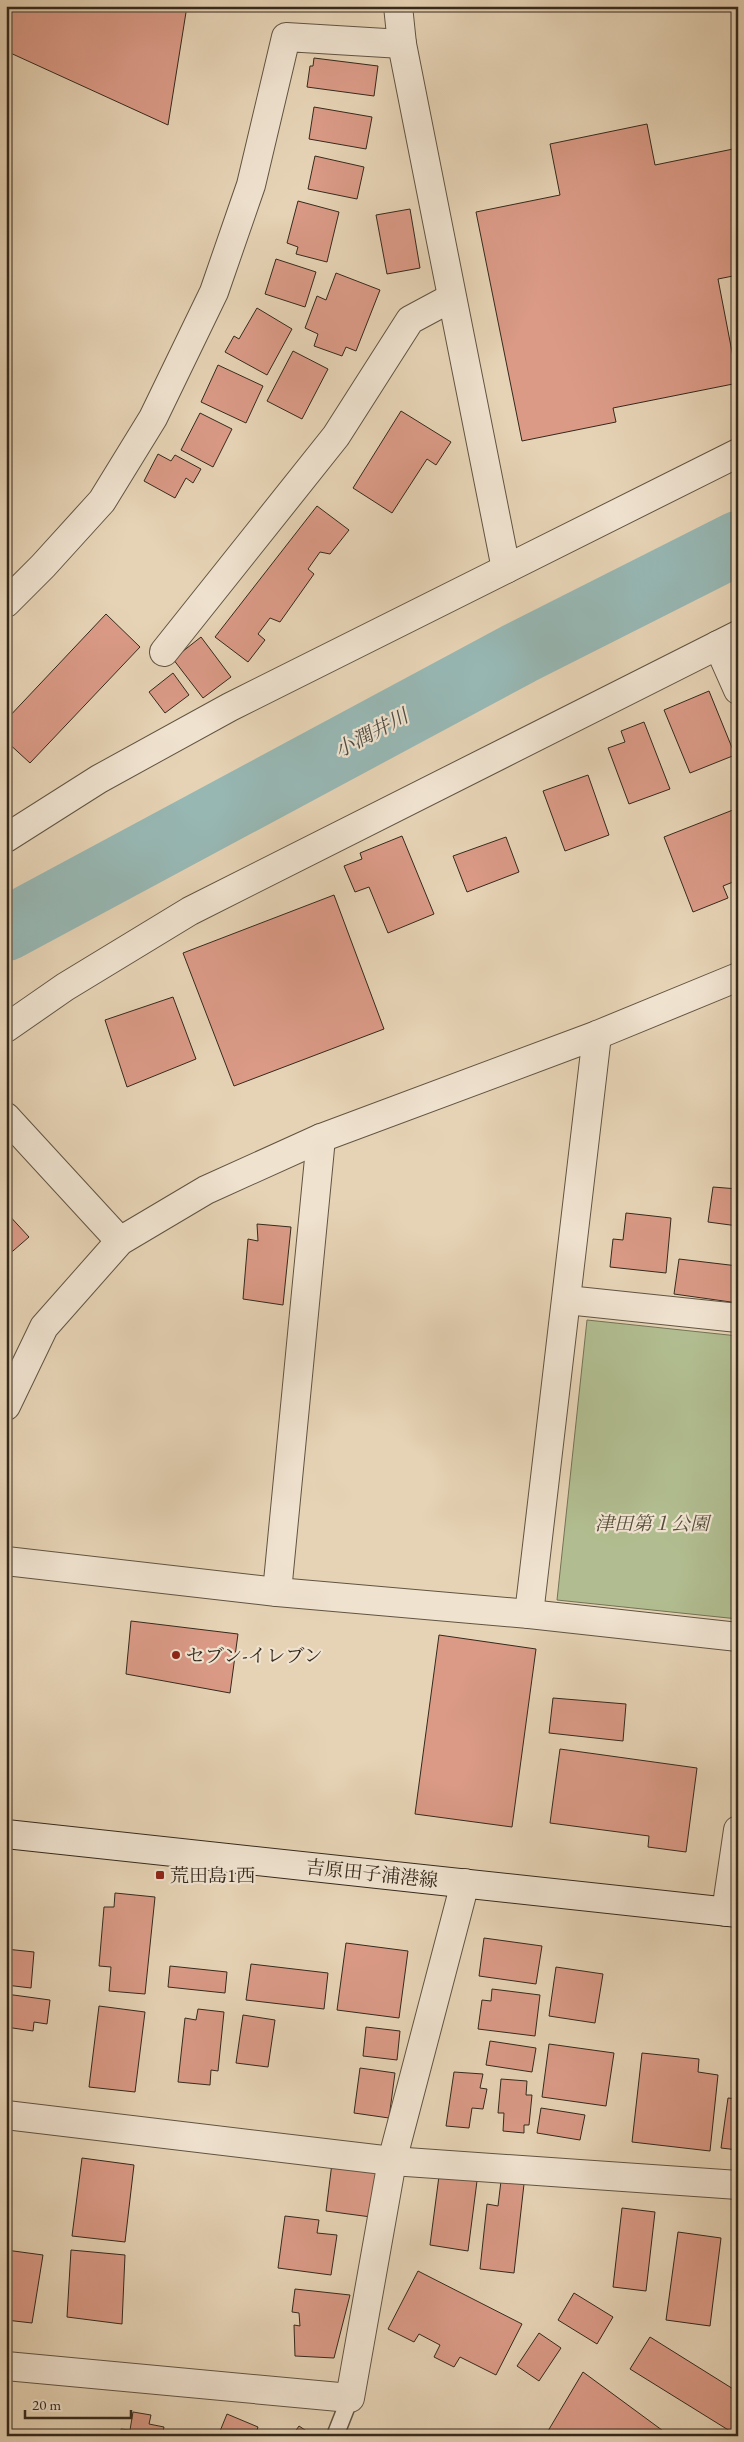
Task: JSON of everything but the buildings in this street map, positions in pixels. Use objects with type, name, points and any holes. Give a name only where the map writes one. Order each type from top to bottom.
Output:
[{"type":"street","points":[[398,6],[402,44],[506,569]]},
{"type":"street","points":[[6,603],[44,566],[102,501],[153,418],[214,292],[251,185],[286,37],[402,44]]},
{"type":"street","points":[[164,652],[336,436],[410,320],[451,298]]},
{"type":"street","points":[[6,838],[99,779],[230,707],[738,453]]},
{"type":"street","points":[[6,1028],[65,987],[190,911],[728,640],[738,690]]},
{"type":"street","points":[[6,1406],[44,1327],[120,1241],[206,1190],[321,1138],[597,1035],[738,977]]},
{"type":"street","points":[[529,1614],[597,1035]]},
{"type":"street","points":[[6,1117],[120,1241]]},
{"type":"street","points":[[277,1592],[321,1138]]},
{"type":"street","points":[[567,1300],[738,1318]]},
{"type":"street","points":[[6,1561],[277,1592],[529,1614],[738,1637]]},
{"type":"street","points":[[732,1913],[738,1830]]},
{"type":"street","name":"吉原田子浦港線","points":[[6,1834],[732,1913]]},
{"type":"street","points":[[6,2366],[350,2398],[392,2161],[465,1883]]},
{"type":"street","points":[[6,2115],[392,2161],[738,2185]]},
{"type":"lane","points":[[334,2436],[350,2398]]},
{"type":"green space","name":"津田第１公園","points":[[587,1320],[738,1336],[738,1619],[557,1600]]},
{"type":"waterway","name":"小潤井川","points":[[6,929],[520,653],[738,543]]},
{"type":"place","name":"セブン-イレブン","points":[[176,1655]]},
{"type":"place","name":"荒田島1西","points":[[160,1875]]}]
